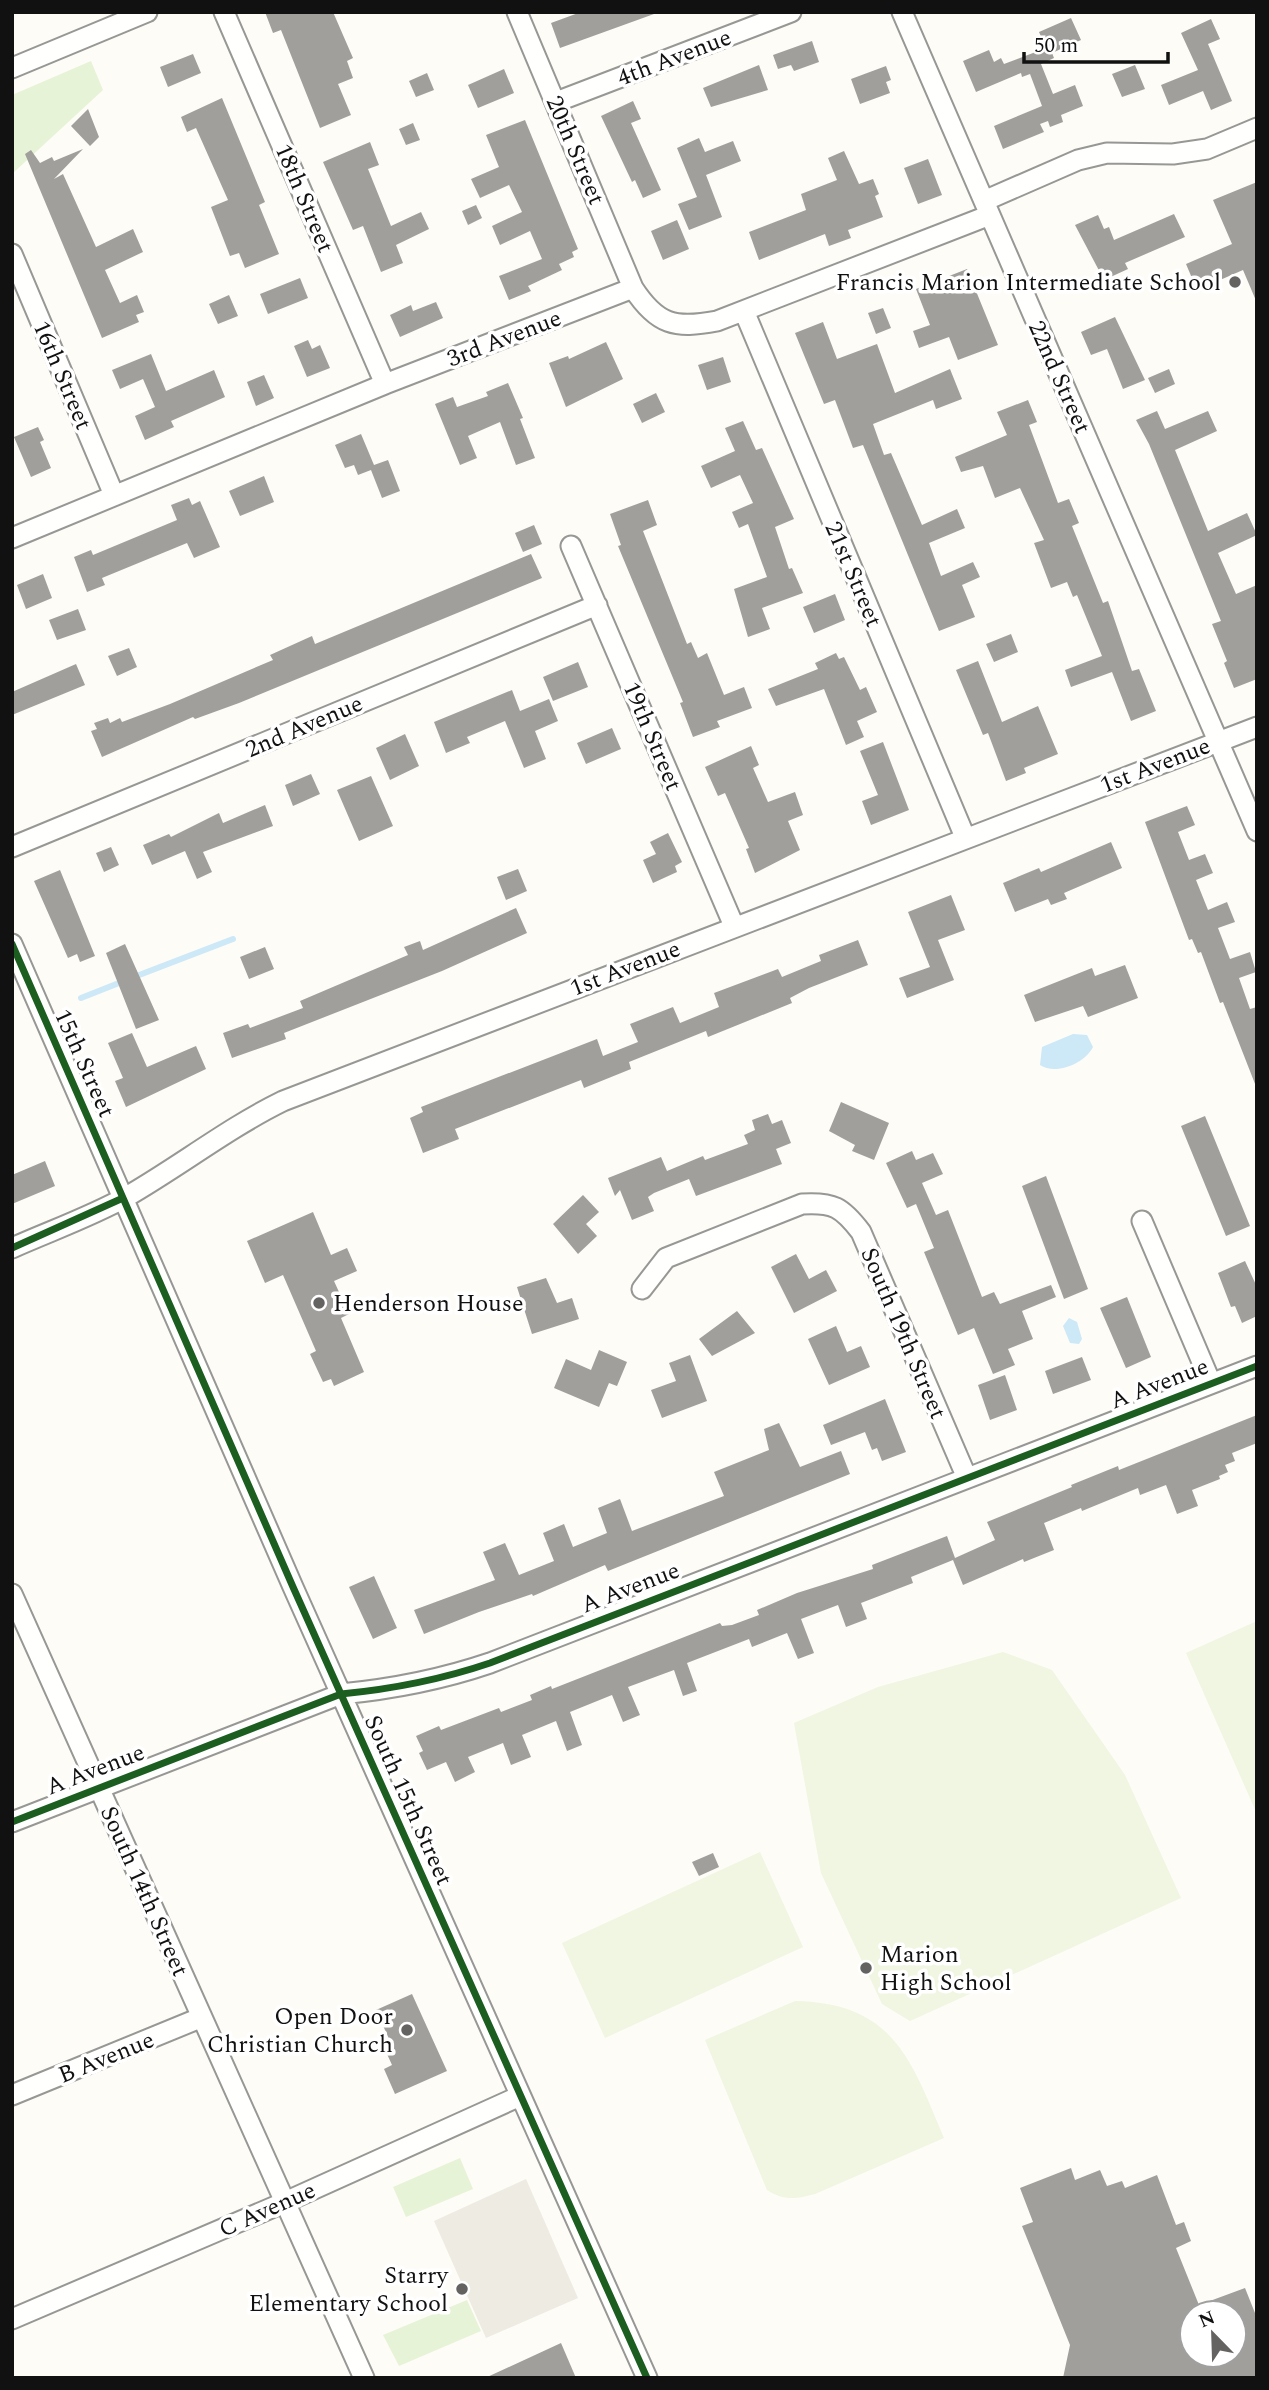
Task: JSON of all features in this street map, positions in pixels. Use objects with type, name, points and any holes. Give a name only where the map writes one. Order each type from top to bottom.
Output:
[{"type":"street","points":[[12,68],[147,12]]},
{"type":"street","name":"18th Street","points":[[224,12],[385,384]]},
{"type":"street","name":"20th Street","points":[[517,12],[633,288]]},
{"type":"street","name":"4th Avenue","points":[[556,102],[791,12]]},
{"type":"street","name":"22nd Street","points":[[902,12],[1257,831]]},
{"type":"street","points":[[633,288],[646,308],[664,322],[689,326],[717,321],[987,208],[1078,160],[1107,153],[1173,154],[1207,149],[1257,128]]},
{"type":"street","name":"16th Street","points":[[12,254],[114,495]]},
{"type":"street","name":"3rd Avenue","points":[[12,538],[385,384],[633,288]]},
{"type":"street","name":"21st Street","points":[[744,311],[965,837]]},
{"type":"street","name":"19th Street","points":[[570,547],[734,926]]},
{"type":"street","name":"2nd Avenue","points":[[12,847],[597,605]]},
{"type":"street","name":"1st Avenue","points":[[12,1248],[123,1198],[203,1151],[240,1122],[283,1101],[1257,727]]},
{"type":"street","name":"15th Street","points":[[14,955],[123,1198]]},
{"type":"street","name":"South 15th Street","points":[[123,1198],[647,2378]]},
{"type":"street","name":"South 19th Street","points":[[642,1289],[666,1258],[802,1204],[825,1203],[846,1212],[861,1232],[967,1478]]},
{"type":"street","points":[[1142,1221],[1211,1383]]},
{"type":"street","name":"A Avenue","points":[[12,1822],[341,1694],[399,1688],[456,1674],[1257,1366]]},
{"type":"street","name":"South 14th Street","points":[[12,1594],[283,2203],[364,2378]]},
{"type":"street","name":"B Avenue","points":[[12,2095],[200,2018]]},
{"type":"street","name":"C Avenue","points":[[12,2319],[283,2203],[520,2096]]},
{"type":"green space","points":[[91,61],[103,90],[12,174],[12,95]]},
{"type":"green space","points":[[1257,1621],[1257,1814],[1186,1653]]},
{"type":"green space","points":[[1003,1652],[1052,1670],[1125,1775],[1181,1898],[910,2021],[882,2004],[821,1873],[794,1723],[878,1687]]},
{"type":"green space","points":[[760,1852],[803,1947],[605,2038],[562,1943]]},
{"type":"green space","points":[[795,2001],[828,2004],[855,2012],[877,2025],[894,2041],[908,2061],[944,2138],[815,2194],[790,2198],[767,2190],[705,2040]]},
{"type":"green space","points":[[460,2158],[473,2189],[406,2217],[393,2187]]},
{"type":"green space","points":[[467,2300],[481,2331],[399,2366],[383,2335]]},
{"type":"shaded area","points":[[526,2179],[578,2298],[486,2338],[434,2221]]},
{"type":"water","points":[[1073,1034],[1087,1035],[1093,1047],[1084,1058],[1062,1068],[1040,1065],[1042,1047]]},
{"type":"water","points":[[1069,1318],[1077,1322],[1082,1339],[1079,1344],[1070,1343],[1063,1326]]},
{"type":"building","points":[[265,12],[333,12],[353,58],[347,61],[353,78],[338,84],[351,115],[320,128],[281,30],[273,33]]},
{"type":"building","points":[[581,12],[654,14],[560,48],[551,23]]},
{"type":"building","points":[[1071,18],[1081,40],[1052,53],[1054,58],[1041,64],[1053,94],[1075,85],[1083,106],[1061,115],[1063,122],[1050,127],[1048,121],[1040,124],[1044,132],[1003,149],[994,126],[1042,106],[1030,74],[1022,77],[1021,73],[976,92],[963,61],[989,50],[994,62],[1001,58],[1004,64],[1046,48],[1039,32]]},
{"type":"building","points":[[1211,19],[1220,39],[1208,44],[1232,101],[1211,110],[1203,91],[1169,105],[1161,85],[1198,70],[1181,33]]},
{"type":"building","points":[[812,41],[819,62],[794,71],[791,65],[778,69],[773,55]]},
{"type":"building","points":[[193,54],[201,73],[168,87],[160,67]]},
{"type":"building","points":[[759,65],[768,90],[711,107],[703,88]]},
{"type":"building","points":[[1135,65],[1145,89],[1122,97],[1112,74]]},
{"type":"building","points":[[886,66],[891,80],[886,82],[890,93],[860,104],[851,79]]},
{"type":"building","points":[[504,69],[514,93],[478,108],[468,85]]},
{"type":"building","points":[[427,73],[434,90],[416,97],[409,81]]},
{"type":"building","points":[[222,98],[265,202],[259,205],[279,254],[245,268],[239,253],[230,256],[211,207],[228,200],[196,128],[187,132],[181,117]]},
{"type":"building","points":[[633,101],[641,119],[631,123],[661,190],[643,198],[635,180],[632,182],[601,116]]},
{"type":"building","points":[[88,109],[99,137],[90,146],[71,126]]},
{"type":"building","points":[[525,120],[578,249],[572,252],[574,257],[559,264],[562,270],[528,286],[531,291],[509,300],[499,276],[542,259],[530,231],[500,245],[492,226],[522,212],[509,185],[480,198],[471,179],[499,167],[486,135]]},
{"type":"building","points":[[413,123],[420,140],[406,145],[399,129]]},
{"type":"building","points":[[699,138],[705,152],[733,141],[741,161],[706,175],[722,217],[689,230],[678,204],[697,197],[677,148]]},
{"type":"building","points":[[370,142],[379,165],[368,169],[391,226],[421,212],[429,229],[396,245],[403,263],[381,272],[363,226],[353,230],[323,162]]},
{"type":"building","points":[[83,149],[54,179],[63,174],[96,247],[133,229],[143,252],[105,270],[120,303],[137,295],[144,312],[136,315],[139,322],[102,338],[25,154],[31,150],[40,163],[52,157],[54,161]]},
{"type":"building","points":[[844,151],[859,184],[873,179],[879,194],[875,196],[883,217],[848,230],[851,238],[829,246],[825,234],[759,260],[749,232],[806,210],[801,194],[837,180],[828,158]]},
{"type":"building","points":[[928,159],[942,195],[918,204],[904,168]]},
{"type":"building","points":[[1257,182],[1257,303],[1243,270],[1197,290],[1186,264],[1232,244],[1213,200]]},
{"type":"building","points":[[476,205],[482,218],[468,225],[462,211]]},
{"type":"building","points":[[1174,214],[1185,237],[1125,263],[1128,269],[1104,280],[1075,225],[1098,215],[1104,229],[1109,227],[1114,240]]},
{"type":"building","points":[[677,220],[689,249],[663,260],[651,231]]},
{"type":"building","points":[[967,269],[998,345],[958,360],[949,337],[919,348],[913,331],[930,325],[916,289]]},
{"type":"building","points":[[300,278],[308,298],[268,314],[260,294]]},
{"type":"building","points":[[229,295],[238,316],[218,324],[209,304]]},
{"type":"building","points":[[436,302],[443,318],[400,337],[390,315],[411,305],[413,311]]},
{"type":"building","points":[[883,308],[891,328],[876,334],[868,313]]},
{"type":"building","points":[[1115,317],[1145,380],[1123,389],[1107,349],[1091,355],[1081,332]]},
{"type":"building","points":[[823,322],[837,359],[877,344],[895,393],[950,369],[962,399],[936,409],[933,400],[873,424],[884,455],[891,453],[922,525],[957,509],[965,528],[929,543],[941,576],[973,562],[980,577],[962,585],[975,617],[939,631],[863,445],[853,448],[835,400],[824,404],[795,333]]},
{"type":"building","points":[[308,340],[312,349],[320,345],[330,368],[307,377],[294,346]]},
{"type":"building","points":[[606,342],[623,379],[566,407],[549,363],[568,356],[569,359]]},
{"type":"building","points":[[151,354],[166,391],[214,370],[225,397],[171,421],[174,427],[145,440],[135,416],[155,407],[143,379],[120,389],[112,370]]},
{"type":"building","points":[[723,357],[731,382],[707,390],[698,365]]},
{"type":"building","points":[[1169,369],[1175,384],[1155,393],[1148,378]]},
{"type":"building","points":[[264,375],[274,398],[256,406],[247,382]]},
{"type":"building","points":[[508,383],[523,418],[520,419],[535,458],[516,465],[500,422],[468,436],[477,458],[460,465],[435,404],[453,397],[457,407],[488,396],[486,392]]},
{"type":"building","points":[[656,393],[665,412],[642,423],[633,404]]},
{"type":"building","points":[[1028,400],[1037,422],[1029,425],[1058,503],[1069,499],[1079,523],[1072,526],[1103,603],[1108,601],[1132,671],[1139,669],[1156,711],[1131,721],[1112,672],[1071,687],[1065,670],[1102,656],[1077,595],[1073,597],[1067,582],[1051,588],[1034,543],[1044,540],[1020,488],[995,498],[983,466],[961,472],[955,457],[1007,435],[997,412]]},
{"type":"building","points":[[1157,411],[1165,429],[1208,411],[1217,431],[1175,450],[1208,531],[1247,513],[1257,535],[1218,553],[1236,594],[1257,585],[1257,679],[1234,688],[1224,663],[1227,661],[1212,624],[1221,621],[1149,444],[1136,420]]},
{"type":"building","points":[[743,421],[756,450],[762,448],[794,519],[775,527],[789,569],[792,568],[803,593],[762,608],[770,629],[748,637],[734,589],[767,577],[748,524],[739,528],[732,512],[753,503],[740,475],[711,488],[701,466],[735,451],[725,428]]},
{"type":"building","points":[[38,427],[44,440],[40,442],[51,468],[31,477],[14,437]]},
{"type":"building","points":[[361,434],[374,465],[388,460],[400,491],[382,498],[371,470],[358,475],[354,465],[345,468],[335,445]]},
{"type":"building","points":[[264,476],[274,502],[240,516],[229,491]]},
{"type":"building","points":[[189,498],[192,505],[200,501],[220,547],[194,558],[187,543],[102,578],[105,585],[87,592],[74,557],[91,550],[93,555],[177,520],[171,505]]},
{"type":"building","points":[[648,500],[657,525],[643,531],[687,644],[691,642],[698,658],[707,653],[724,695],[744,687],[752,708],[717,721],[720,727],[693,737],[680,703],[683,702],[618,546],[621,545],[610,514]]},
{"type":"building","points":[[534,525],[542,544],[523,552],[515,533]]},
{"type":"building","points":[[531,554],[542,578],[239,703],[195,719],[193,717],[102,757],[91,731],[97,729],[94,723],[108,718],[110,723],[120,718],[122,722],[170,704],[273,660],[270,655],[312,636],[315,644]]},
{"type":"building","points":[[43,574],[52,598],[26,609],[17,585]]},
{"type":"building","points":[[835,594],[845,620],[814,633],[803,607]]},
{"type":"building","points":[[78,609],[86,630],[57,640],[49,620]]},
{"type":"building","points":[[1011,634],[1018,652],[994,662],[986,644]]},
{"type":"building","points":[[129,648],[137,667],[117,676],[108,656]]},
{"type":"building","points":[[836,653],[839,659],[844,657],[860,690],[866,687],[877,712],[857,721],[864,737],[846,745],[824,689],[776,706],[768,689],[818,669],[815,663]]},
{"type":"building","points":[[978,661],[1002,722],[1038,706],[1058,754],[1024,768],[1026,773],[1006,781],[988,733],[983,735],[956,670]]},
{"type":"building","points":[[578,662],[588,687],[553,701],[543,677]]},
{"type":"building","points":[[76,664],[85,685],[12,715],[12,692]]},
{"type":"building","points":[[512,690],[520,711],[549,699],[558,721],[535,731],[546,759],[524,768],[505,721],[467,737],[470,743],[446,753],[434,722]]},
{"type":"building","points":[[612,728],[621,749],[586,764],[577,743]]},
{"type":"building","points":[[405,734],[419,766],[390,780],[376,748]]},
{"type":"building","points":[[883,742],[909,810],[871,825],[862,801],[878,795],[860,751]]},
{"type":"building","points":[[751,746],[759,765],[753,768],[768,802],[795,792],[803,815],[788,821],[800,850],[755,873],[746,849],[749,848],[725,793],[718,796],[705,767]]},
{"type":"building","points":[[311,774],[320,794],[293,806],[285,785]]},
{"type":"building","points":[[371,776],[393,826],[359,841],[337,790]]},
{"type":"building","points":[[265,805],[273,826],[203,852],[212,872],[197,879],[185,851],[152,865],[143,845],[169,834],[171,837],[219,813],[223,823]]},
{"type":"building","points":[[1187,806],[1195,825],[1178,832],[1189,860],[1205,854],[1213,873],[1196,880],[1208,910],[1227,902],[1235,922],[1218,928],[1230,959],[1250,952],[1256,972],[1239,978],[1250,1009],[1257,1007],[1257,1089],[1201,952],[1198,953],[1192,939],[1189,940],[1145,822]]},
{"type":"building","points":[[668,833],[682,862],[675,866],[677,872],[653,883],[643,860],[656,854],[650,842]]},
{"type":"building","points":[[1111,842],[1122,868],[1064,893],[1067,899],[1051,905],[1048,899],[1015,912],[1003,883],[1039,868],[1041,872]]},
{"type":"building","points":[[111,847],[119,865],[104,872],[96,853]]},
{"type":"building","points":[[518,869],[527,891],[506,900],[497,877]]},
{"type":"building","points":[[60,870],[95,956],[80,962],[77,954],[68,958],[34,881]]},
{"type":"building","points":[[951,895],[965,930],[938,940],[954,980],[907,998],[899,978],[930,967],[908,912]]},
{"type":"building","points":[[516,908],[527,933],[442,971],[284,1033],[286,1039],[232,1058],[223,1033],[248,1024],[250,1028],[303,1008],[300,1001],[408,955],[404,947],[420,941],[423,950]]},
{"type":"building","points":[[858,940],[868,965],[809,988],[790,998],[792,1003],[708,1037],[706,1031],[629,1062],[631,1069],[584,1088],[581,1080],[455,1129],[459,1139],[423,1153],[410,1118],[423,1112],[421,1107],[597,1039],[603,1056],[638,1042],[630,1024],[673,1007],[680,1023],[719,1007],[714,993],[778,969],[782,977],[821,961],[819,955]]},
{"type":"building","points":[[125,944],[159,1020],[136,1029],[106,953]]},
{"type":"building","points":[[265,947],[274,969],[249,979],[240,957]]},
{"type":"building","points":[[1125,965],[1138,998],[1088,1017],[1083,1006],[1035,1022],[1024,995],[1092,968],[1095,976]]},
{"type":"building","points":[[132,1033],[147,1067],[196,1046],[206,1069],[126,1107],[115,1081],[123,1078],[108,1043]]},
{"type":"building","points":[[841,1102],[889,1123],[874,1160],[852,1151],[855,1145],[829,1131]]},
{"type":"building","points":[[768,1114],[772,1124],[782,1120],[791,1143],[776,1149],[782,1164],[696,1196],[689,1179],[648,1197],[654,1211],[632,1220],[620,1190],[615,1196],[608,1178],[661,1157],[667,1171],[703,1156],[705,1160],[748,1144],[744,1135],[755,1130],[752,1120]]},
{"type":"building","points":[[1205,1116],[1250,1226],[1226,1236],[1181,1126]]},
{"type":"building","points":[[912,1151],[916,1160],[933,1153],[943,1174],[922,1183],[936,1215],[948,1210],[982,1297],[994,1292],[1000,1304],[1051,1285],[1056,1297],[1022,1311],[1033,1339],[1008,1349],[1015,1365],[993,1374],[974,1328],[958,1335],[924,1252],[934,1248],[916,1204],[907,1208],[886,1163]]},
{"type":"building","points":[[45,1161],[55,1186],[12,1204],[12,1175]]},
{"type":"building","points":[[1046,1176],[1088,1289],[1064,1299],[1022,1186]]},
{"type":"building","points":[[583,1195],[599,1212],[586,1224],[597,1236],[578,1254],[553,1224]]},
{"type":"building","name":"Henderson House","points":[[313,1212],[331,1255],[347,1248],[357,1271],[334,1281],[349,1314],[341,1318],[364,1372],[334,1386],[331,1379],[323,1382],[310,1354],[316,1351],[283,1275],[265,1283],[247,1241]]},
{"type":"building","points":[[796,1254],[809,1279],[826,1270],[837,1291],[794,1313],[771,1267]]},
{"type":"building","points":[[1245,1261],[1257,1287],[1257,1316],[1242,1323],[1235,1306],[1231,1307],[1218,1273]]},
{"type":"building","points":[[546,1278],[557,1303],[572,1298],[579,1319],[532,1334],[517,1287]]},
{"type":"building","points":[[1127,1297],[1151,1357],[1126,1368],[1100,1308]]},
{"type":"building","points":[[737,1311],[755,1333],[712,1356],[699,1339]]},
{"type":"building","points":[[836,1326],[847,1352],[861,1346],[870,1367],[829,1385],[808,1339]]},
{"type":"building","points":[[599,1350],[627,1362],[617,1386],[609,1383],[599,1407],[554,1388],[566,1359],[591,1370]]},
{"type":"building","points":[[690,1355],[707,1401],[662,1418],[651,1390],[676,1381],[669,1363]]},
{"type":"building","points":[[1082,1357],[1091,1380],[1053,1394],[1045,1371]]},
{"type":"building","points":[[1005,1375],[1017,1410],[990,1420],[978,1385]]},
{"type":"building","points":[[885,1399],[906,1452],[882,1461],[877,1448],[872,1450],[865,1432],[831,1445],[823,1425]]},
{"type":"building","points":[[1257,1415],[1257,1443],[1232,1453],[1235,1461],[1225,1465],[1228,1472],[1219,1476],[1220,1479],[1192,1490],[1198,1506],[1177,1514],[1166,1485],[1140,1495],[1138,1488],[1082,1511],[1081,1508],[1044,1523],[1054,1550],[1024,1562],[1023,1559],[963,1585],[953,1560],[911,1577],[913,1583],[861,1603],[867,1619],[846,1627],[838,1605],[801,1619],[814,1653],[798,1659],[787,1633],[752,1647],[749,1639],[687,1663],[697,1691],[683,1696],[674,1670],[628,1687],[640,1715],[623,1722],[612,1695],[570,1712],[582,1745],[567,1751],[556,1721],[522,1735],[531,1757],[511,1765],[503,1743],[468,1757],[475,1772],[455,1782],[446,1762],[427,1770],[419,1753],[423,1751],[416,1736],[439,1726],[441,1730],[499,1708],[501,1712],[532,1700],[530,1695],[551,1686],[552,1689],[720,1623],[722,1626],[732,1625],[759,1615],[757,1610],[797,1593],[873,1569],[872,1565],[947,1536],[955,1558],[995,1540],[987,1522],[1118,1466],[1119,1470]]},
{"type":"building","points":[[779,1423],[800,1467],[841,1451],[850,1474],[608,1571],[605,1565],[533,1596],[532,1594],[479,1612],[424,1634],[414,1610],[495,1580],[483,1552],[505,1543],[519,1575],[554,1561],[543,1533],[564,1524],[573,1547],[607,1533],[598,1508],[620,1499],[632,1531],[724,1496],[714,1472],[769,1450],[764,1429]]},
{"type":"building","points":[[374,1576],[397,1628],[373,1639],[349,1587]]},
{"type":"building","points":[[713,1853],[719,1867],[699,1876],[692,1862]]},
{"type":"building","name":"Open Door Christian Church","points":[[412,1994],[447,2071],[395,2094],[384,2069],[392,2065],[387,2054],[394,2050],[376,2010]]},
{"type":"building","points":[[1071,2168],[1075,2180],[1100,2170],[1107,2186],[1122,2181],[1125,2188],[1157,2175],[1176,2225],[1184,2222],[1191,2241],[1176,2248],[1197,2299],[1178,2299],[1178,2369],[1248,2369],[1248,2299],[1215,2299],[1245,2288],[1257,2318],[1257,2378],[1063,2378],[1070,2345],[1022,2226],[1033,2222],[1020,2188]]},
{"type":"building","points":[[561,2343],[576,2378],[485,2378]]},
{"type":"waterway","points":[[134,977],[233,939]]},
{"type":"waterway","points":[[81,998],[124,981]]},
{"type":"cycle path","points":[[12,944],[293,1587],[647,2378]]},
{"type":"cycle path","points":[[12,1248],[123,1198]]},
{"type":"cycle path","points":[[12,1822],[341,1694],[416,1683],[490,1663],[1257,1366]]},
{"type":"place","name":"Francis Marion Intermediate School","points":[[1235,282]]},
{"type":"place","name":"Henderson House","points":[[319,1303]]},
{"type":"place","name":"Marion High School","points":[[866,1968]]},
{"type":"place","name":"Open Door Christian Church","points":[[407,2030]]},
{"type":"place","name":"Starry Elementary School","points":[[462,2289]]}]
